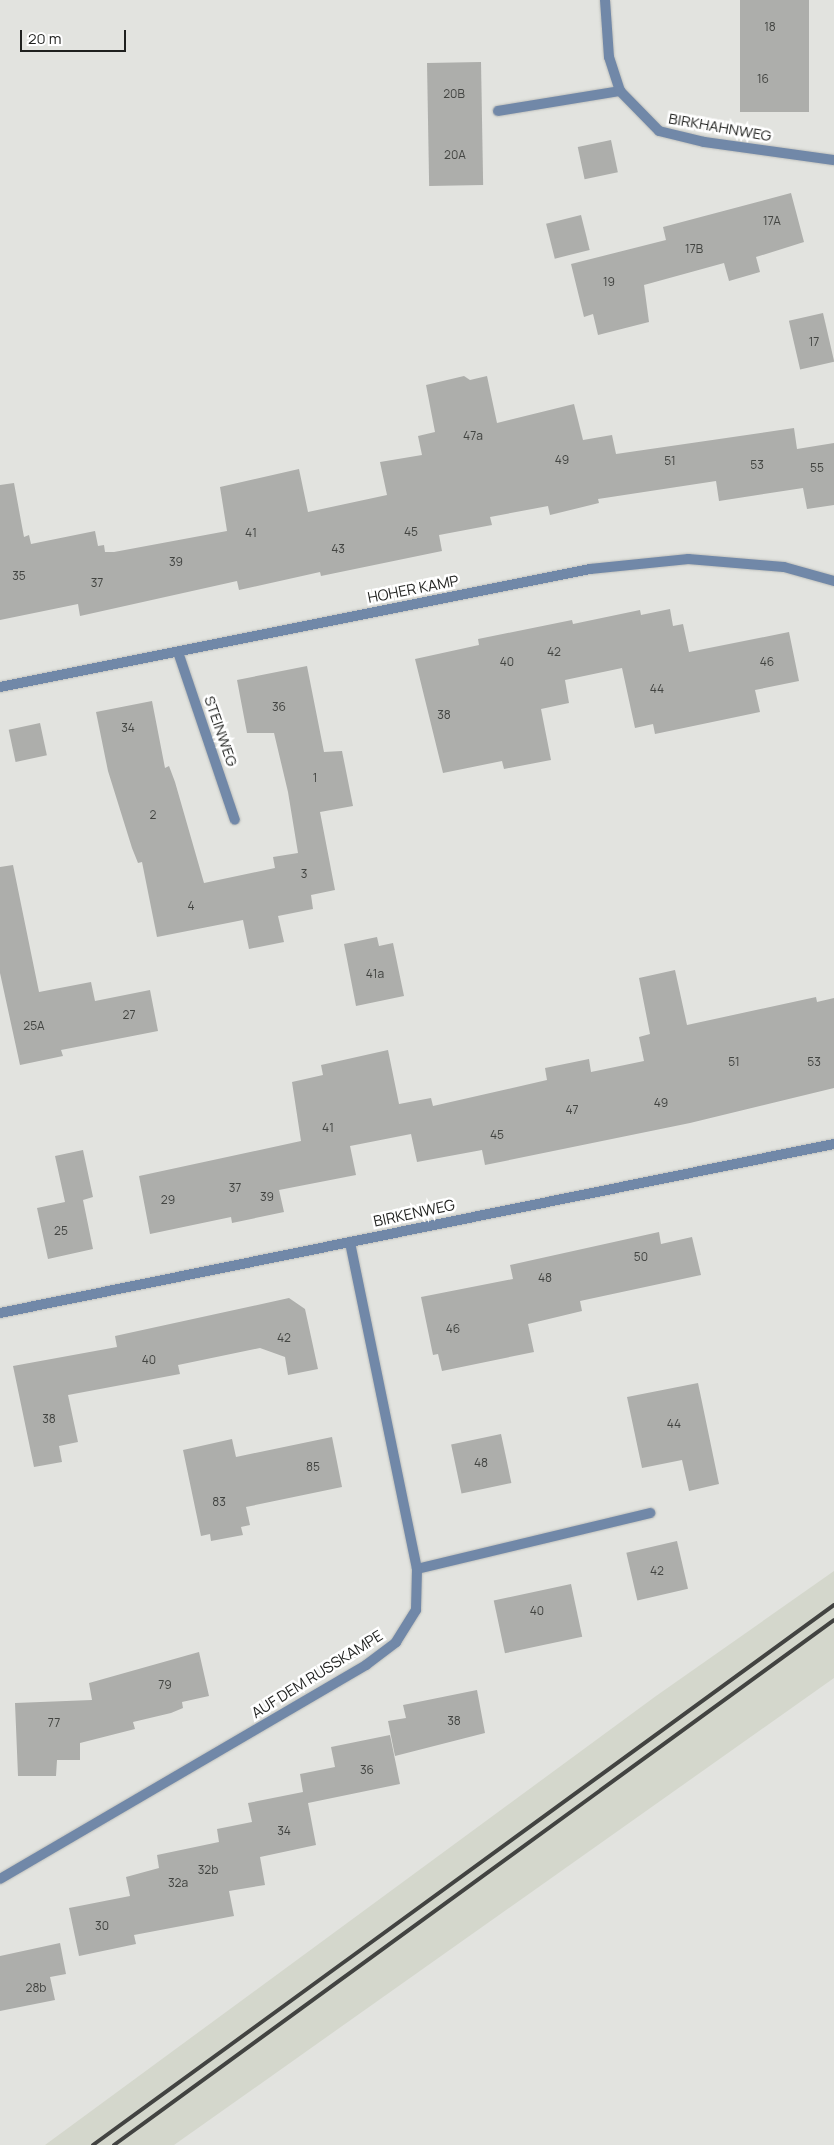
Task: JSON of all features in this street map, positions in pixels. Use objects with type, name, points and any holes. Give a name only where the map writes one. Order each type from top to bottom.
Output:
[{"type":"street","name":"BIRKHAHNWEG","points":[[605,0],[609,57],[620,91],[659,131],[704,142],[834,160]]},
{"type":"street","points":[[498,111],[620,91]]},
{"type":"street","name":"HOHER KAMP","points":[[0,687],[590,569],[688,558],[784,567],[834,581]]},
{"type":"street","name":"STEINWEG","points":[[178,652],[235,820]]},
{"type":"street","name":"BIRKENWEG","points":[[0,1313],[834,1144]]},
{"type":"street","name":"AUF DEM RUSSKAMPE","points":[[0,1879],[366,1665],[396,1642],[416,1610],[417,1569],[350,1242]]},
{"type":"street","points":[[417,1569],[650,1513]]},
{"type":"shaded area","points":[[834,1571],[834,1678],[174,2145],[45,2145],[656,1696]]},
{"type":"building","points":[[740,0],[809,0],[809,112],[740,112]]},
{"type":"building","points":[[481,62],[483,185],[429,186],[427,63]]},
{"type":"building","points":[[611,140],[618,172],[585,179],[578,147]]},
{"type":"building","points":[[791,193],[804,242],[756,257],[760,272],[729,281],[724,263],[644,285],[649,322],[598,335],[593,314],[584,317],[571,264],[666,240],[663,227]]},
{"type":"building","points":[[581,215],[590,250],[555,259],[546,224]]},
{"type":"building","points":[[823,313],[834,362],[800,370],[789,321]]},
{"type":"building","points":[[464,376],[470,380],[487,376],[497,423],[574,404],[583,440],[612,435],[616,454],[794,428],[797,449],[834,443],[834,505],[807,509],[803,488],[719,501],[716,481],[598,499],[599,503],[550,515],[548,506],[490,517],[492,525],[439,535],[442,551],[321,576],[320,572],[239,590],[237,581],[80,616],[78,604],[0,620],[0,485],[14,483],[24,537],[29,535],[31,544],[95,531],[98,546],[104,545],[105,552],[114,552],[227,531],[220,487],[299,469],[308,512],[387,495],[380,462],[422,455],[418,436],[435,432],[426,385]]},
{"type":"building","points":[[670,609],[673,626],[683,624],[689,652],[789,632],[799,681],[755,690],[760,712],[655,734],[653,724],[635,728],[622,668],[565,680],[569,703],[541,709],[551,760],[504,769],[502,761],[443,773],[415,659],[479,645],[478,639],[572,620],[573,624],[640,610],[641,615]]},
{"type":"building","points":[[307,666],[324,752],[342,751],[353,806],[320,812],[335,890],[311,895],[313,909],[278,916],[284,942],[249,949],[243,920],[157,937],[142,862],[138,863],[132,848],[108,771],[96,712],[152,701],[165,768],[169,766],[175,782],[204,883],[275,868],[273,857],[298,853],[288,792],[274,733],[247,733],[237,680]]},
{"type":"building","points":[[40,723],[47,755],[16,762],[9,730]]},
{"type":"building","points":[[13,865],[39,992],[91,982],[95,1001],[150,990],[158,1031],[61,1050],[63,1056],[20,1065],[0,973],[0,867]]},
{"type":"building","points":[[377,937],[379,946],[393,943],[404,996],[356,1006],[344,944]]},
{"type":"building","points":[[675,970],[687,1025],[816,997],[817,1002],[834,998],[834,1088],[690,1123],[485,1165],[482,1150],[417,1162],[411,1134],[350,1146],[356,1175],[279,1190],[284,1212],[232,1223],[231,1217],[150,1234],[139,1176],[301,1141],[292,1082],[323,1075],[321,1065],[388,1050],[399,1104],[431,1098],[433,1106],[547,1080],[545,1068],[589,1059],[591,1072],[644,1061],[639,1037],[650,1034],[639,978]]},
{"type":"building","points":[[83,1150],[93,1197],[83,1200],[93,1249],[48,1259],[37,1208],[65,1202],[55,1156]]},
{"type":"building","points":[[659,1232],[661,1244],[692,1237],[701,1275],[580,1301],[582,1311],[528,1324],[534,1352],[442,1371],[438,1354],[433,1355],[421,1297],[513,1279],[510,1265]]},
{"type":"building","points":[[289,1298],[305,1309],[318,1369],[288,1375],[285,1357],[260,1348],[178,1365],[180,1374],[68,1395],[78,1442],[59,1446],[62,1462],[34,1467],[13,1366],[117,1347],[115,1336]]},
{"type":"building","points":[[698,1383],[719,1484],[689,1491],[682,1460],[642,1468],[627,1397]]},
{"type":"building","points":[[501,1434],[511,1483],[462,1494],[451,1445]]},
{"type":"building","points":[[332,1437],[342,1487],[246,1507],[250,1525],[241,1527],[243,1535],[211,1541],[210,1534],[201,1536],[183,1450],[232,1439],[236,1457]]},
{"type":"building","points":[[677,1541],[688,1589],[637,1600],[626,1553]]},
{"type":"building","points":[[571,1584],[582,1637],[505,1653],[494,1600]]},
{"type":"building","points":[[199,1652],[209,1696],[182,1702],[183,1708],[171,1713],[133,1722],[135,1729],[80,1743],[80,1760],[57,1760],[56,1776],[18,1776],[15,1703],[92,1700],[89,1683]]},
{"type":"building","points":[[477,1690],[485,1733],[395,1756],[388,1721],[406,1718],[403,1705]]},
{"type":"building","points":[[390,1735],[400,1784],[308,1803],[316,1845],[260,1857],[265,1885],[229,1891],[234,1916],[134,1935],[136,1944],[79,1956],[69,1908],[130,1896],[126,1877],[159,1868],[157,1855],[219,1842],[217,1829],[252,1822],[248,1803],[303,1792],[300,1774],[335,1767],[331,1747]]},
{"type":"building","points":[[60,1943],[66,1974],[50,1977],[55,2000],[0,2011],[0,1956]]},
{"type":"railway","points":[[93,2145],[834,1605]]},
{"type":"railway","points":[[114,2145],[834,1620]]}]
